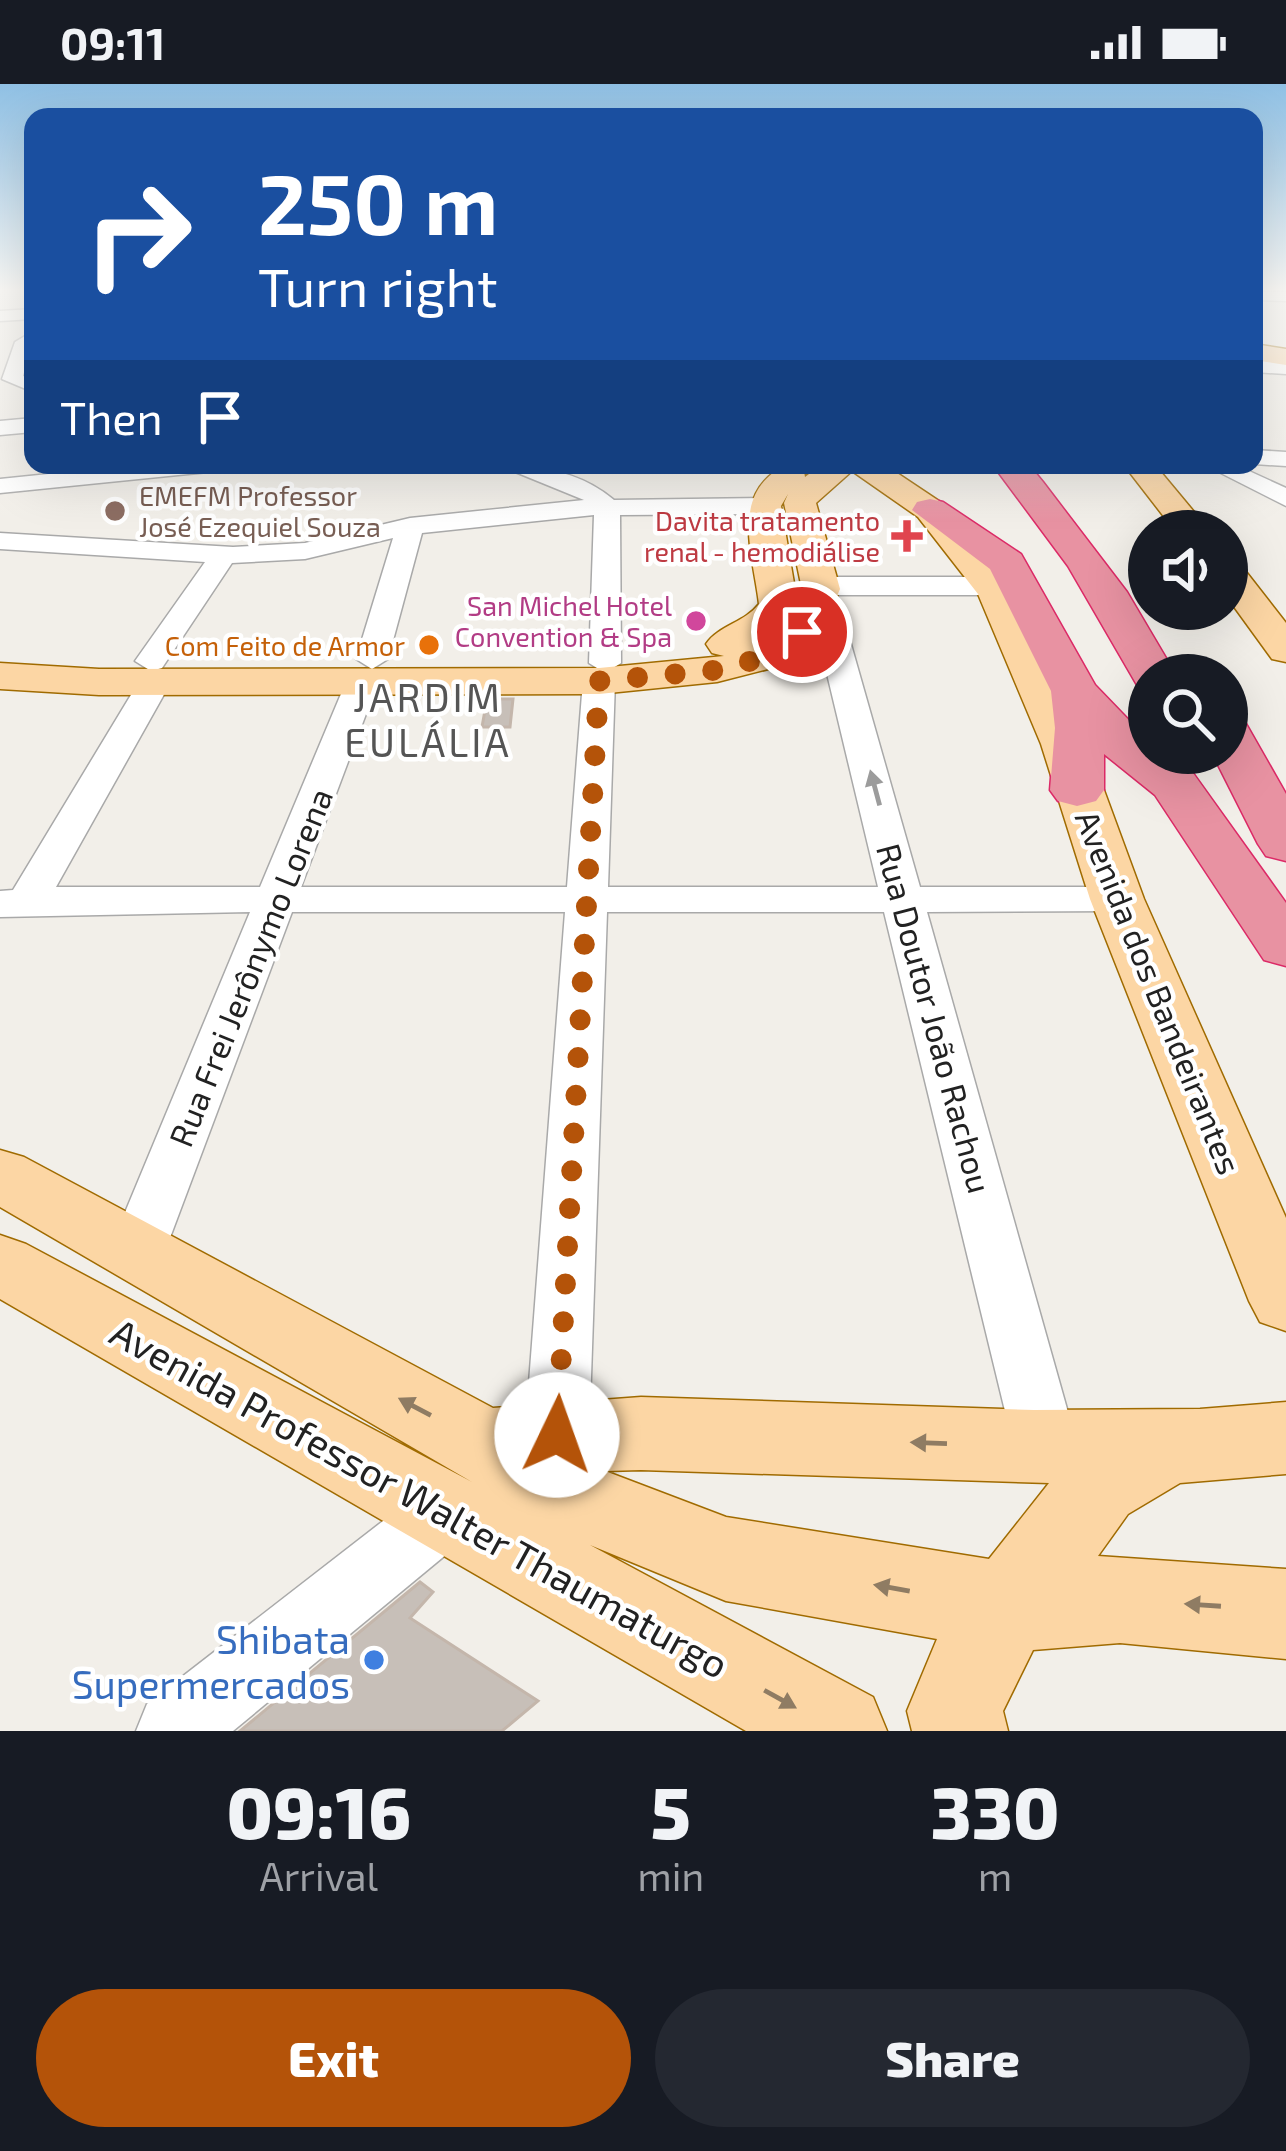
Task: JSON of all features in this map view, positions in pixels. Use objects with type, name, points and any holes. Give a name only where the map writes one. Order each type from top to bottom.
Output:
[{"type":"highway","points":[[1017,474],[1084,557],[1143,654]]},
{"type":"highway","points":[[1042,474],[1128,578]]},
{"type":"highway","points":[[918,501],[1007,562],[1080,728],[1077,790]]},
{"type":"highway","points":[[1057,680],[1100,608],[1084,557]]},
{"type":"highway","points":[[1057,680],[1126,748],[1174,784],[1286,947]]},
{"type":"highway","points":[[1248,773],[1286,844]]},
{"type":"highway","points":[[1204,774],[1286,931]]},
{"type":"main road","points":[[790,491],[805,492],[829,474]]},
{"type":"main road","points":[[878,474],[918,501],[981,581],[997,592],[1057,680]]},
{"type":"main road","points":[[1145,474],[1175,510]]},
{"type":"main road","points":[[790,491],[837,491],[918,501]]},
{"type":"main road","points":[[602,672],[696,653],[761,627],[778,605],[770,563],[790,491]]},
{"type":"main road","points":[[0,676],[153,671],[717,670],[770,656],[802,632],[818,579],[790,491]]},
{"type":"main road","points":[[770,563],[818,579]]},
{"type":"main road","points":[[1248,600],[1286,650]]},
{"type":"main road","points":[[0,659],[153,671]]},
{"type":"main road","name":"Avenida dos Bandeirantes","points":[[1077,790],[1117,898],[1286,1301]]},
{"type":"main road","name":"Avenida Professor Walter Thaumaturgo","points":[[0,1175],[496,1464],[726,1559],[1008,1607],[1120,1599],[1286,1614]]},
{"type":"main road","points":[[19,1274],[85,1258],[145,1257],[183,1293],[144,1342]]},
{"type":"main road","name":"Avenida Professor Walter Thaumaturgo","points":[[19,1274],[144,1342],[496,1464],[839,1731]]},
{"type":"main road","points":[[496,1464],[610,1432],[1046,1448],[1244,1445],[1286,1438]]},
{"type":"main road","points":[[960,1731],[955,1711],[976,1656],[1008,1607],[1098,1487],[1171,1446]]},
{"type":"street","points":[[0,486],[119,474]]},
{"type":"street","points":[[538,474],[588,490],[607,506]]},
{"type":"street","points":[[1243,474],[1281,487]]},
{"type":"street","points":[[0,541],[224,555],[305,551],[410,526],[790,491]]},
{"type":"street","points":[[174,1731],[496,1464],[586,901],[602,672],[607,506]]},
{"type":"street","name":"Rua Frei Jerônymo Lorena","points":[[145,1257],[367,670],[410,526]]},
{"type":"street","points":[[14,902],[224,555]]},
{"type":"street","points":[[818,579],[981,581]]},
{"type":"street","name":"Rua Doutor João Rachou","points":[[818,579],[1046,1448]]},
{"type":"street","points":[[14,902],[1117,898]]},
{"type":"building","points":[[487,699],[513,699],[510,727],[482,727]]},
{"type":"building","name":"Shibata Supermercados","points":[[420,1582],[433,1592],[410,1618],[538,1701],[502,1731],[240,1731]]},
{"type":"place","name":"EMEFM Professor José Ezequiel Souza","points":[[115,511]]},
{"type":"place","name":"Davita tratamento renal - hemodiálise","points":[[907,536]]},
{"type":"place","name":"San Michel Hotel Convention & Spa","points":[[696,621]]},
{"type":"place","name":"Com Feito de Armor","points":[[429,645]]},
{"type":"place","name":"Shibata Supermercados","points":[[374,1660]]},
{"type":"district","name":"JARDIM EULÁLIA","points":[[428,718]]},
{"type":"route","points":[[557,1435],[599,681],[717,670],[770,656],[802,632]]}]
